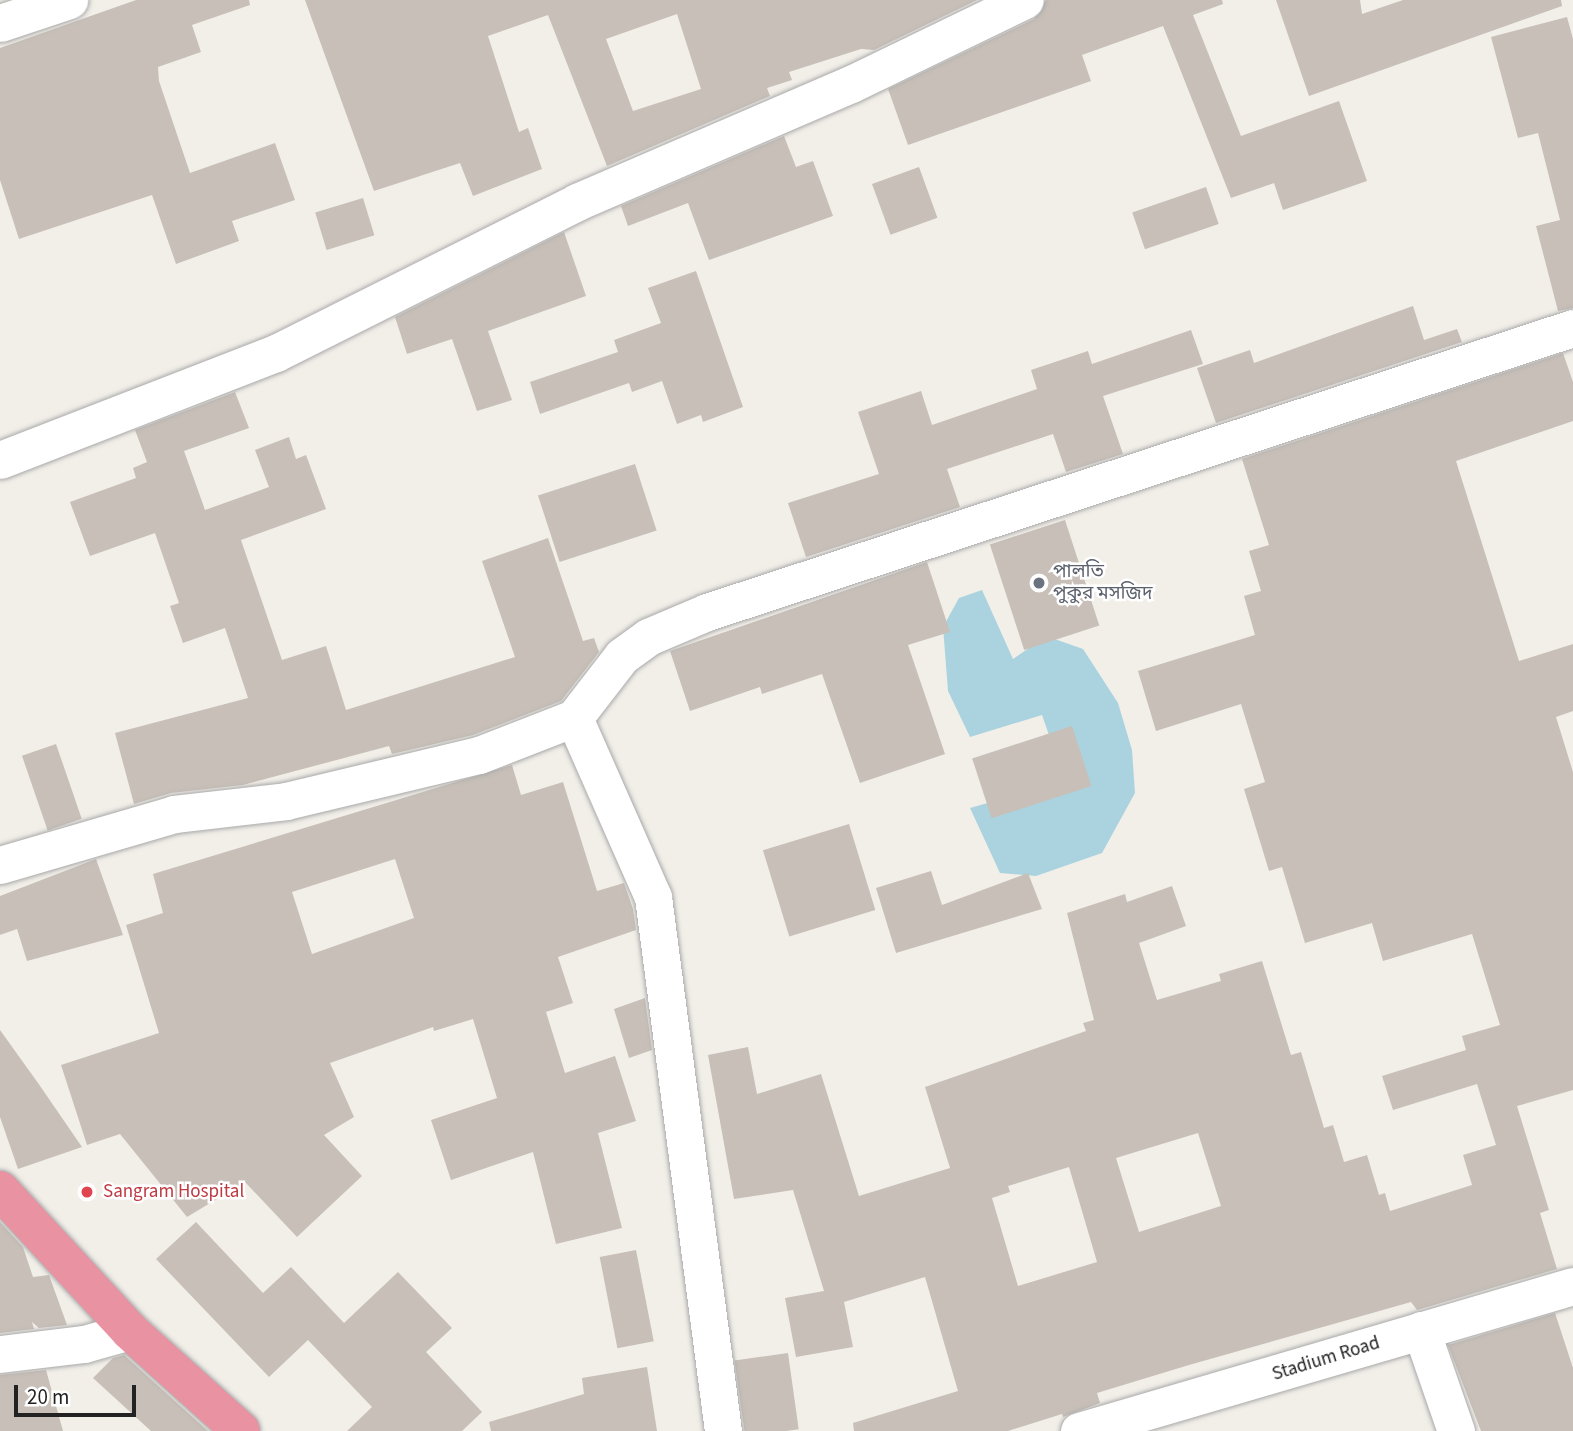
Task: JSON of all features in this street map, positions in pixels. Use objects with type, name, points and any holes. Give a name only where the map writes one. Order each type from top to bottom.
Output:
[{"type":"highway","points":[[0,1190],[130,1331],[241,1431]]},
{"type":"street","points":[[0,23],[69,0]]},
{"type":"street","points":[[0,460],[276,353],[577,202],[851,84],[1025,0]]},
{"type":"street","points":[[0,865],[174,814],[286,802],[479,755],[573,718],[622,656],[649,637],[707,612],[1573,328]]},
{"type":"street","points":[[573,718],[653,897],[723,1431]]},
{"type":"street","name":"Stadium Road","points":[[1079,1431],[1573,1286]]},
{"type":"street","points":[[1421,1330],[1456,1431]]},
{"type":"street","points":[[0,1354],[84,1344],[130,1331]]},
{"type":"water","points":[[982,590],[1013,659],[1046,636],[1083,649],[1118,703],[1132,750],[1135,793],[1102,853],[1036,876],[1000,873],[970,808],[1065,781],[1042,715],[970,737],[948,691],[943,627],[959,598]]},
{"type":"building","points":[[136,0],[249,0],[250,5],[192,25],[201,52],[158,67],[159,81],[190,173],[275,143],[295,200],[232,221],[239,241],[176,264],[152,195],[19,239],[0,180],[0,48]]},
{"type":"building","points":[[305,0],[977,0],[874,50],[861,49],[789,72],[792,80],[767,88],[770,96],[607,166],[548,15],[488,36],[519,132],[528,128],[542,169],[473,196],[460,163],[374,191]],"holes":[[[677,14],[701,89],[633,111],[606,39]]]},
{"type":"building","points":[[1046,0],[1222,0],[1223,4],[1193,15],[1241,136],[1339,101],[1367,181],[1283,210],[1274,183],[1231,198],[1163,26],[1082,55],[1091,81],[908,145],[888,89],[1034,19]]},
{"type":"building","points":[[1276,0],[1360,0],[1362,14],[1403,0],[1561,0],[1562,6],[1309,96]]},
{"type":"building","points":[[1567,17],[1573,39],[1573,308],[1558,311],[1536,226],[1560,220],[1538,133],[1518,138],[1491,37]]},
{"type":"building","points":[[784,136],[796,167],[813,161],[833,216],[709,260],[688,203],[628,226],[621,206]]},
{"type":"building","points":[[919,167],[937,218],[890,235],[872,184]]},
{"type":"building","points":[[1206,187],[1219,224],[1145,249],[1132,212]]},
{"type":"building","points":[[363,198],[374,235],[327,250],[315,213]]},
{"type":"building","points":[[564,232],[586,296],[488,331],[512,400],[477,411],[452,339],[407,354],[395,317]]},
{"type":"building","points":[[696,271],[743,407],[703,422],[701,415],[677,424],[662,381],[632,392],[629,383],[540,414],[530,382],[618,352],[614,340],[661,323],[648,288]]},
{"type":"building","points":[[1413,306],[1424,340],[1457,329],[1462,342],[1216,423],[1197,368],[1250,350],[1254,363]]},
{"type":"building","points":[[1191,330],[1203,364],[1103,396],[1123,454],[1066,472],[1053,434],[947,469],[960,507],[806,557],[788,503],[879,474],[858,412],[921,391],[932,425],[1037,389],[1031,370],[1088,351],[1092,364]]},
{"type":"building","points":[[1563,353],[1573,382],[1573,421],[1456,461],[1519,661],[1573,644],[1573,711],[1556,717],[1573,772],[1573,1090],[1517,1106],[1549,1210],[1540,1213],[1557,1269],[1417,1310],[1411,1302],[1189,1365],[1097,1393],[1100,1403],[1063,1417],[1062,1414],[1008,1431],[854,1431],[853,1423],[958,1391],[925,1277],[844,1302],[853,1347],[796,1357],[785,1298],[824,1291],[793,1190],[734,1199],[708,1055],[748,1047],[757,1094],[821,1074],[859,1196],[950,1168],[925,1087],[1086,1031],[1083,1023],[1094,1020],[1067,913],[1125,894],[1127,902],[1172,886],[1186,926],[1139,943],[1157,1000],[1221,981],[1219,974],[1262,961],[1291,1055],[1301,1052],[1324,1128],[1333,1125],[1344,1162],[1367,1155],[1379,1195],[1385,1193],[1390,1211],[1472,1185],[1463,1155],[1496,1145],[1477,1084],[1393,1110],[1382,1076],[1466,1050],[1462,1036],[1500,1025],[1472,934],[1383,961],[1372,923],[1305,943],[1282,867],[1269,871],[1244,789],[1265,782],[1241,704],[1156,731],[1138,671],[1255,635],[1244,596],[1261,591],[1249,551],[1269,545],[1242,459]],"holes":[[[1198,1133],[1221,1206],[1139,1232],[1116,1158]],[[1069,1167],[1097,1262],[1018,1286],[992,1198],[1010,1192],[1008,1186]]]},
{"type":"building","points":[[235,392],[249,428],[184,451],[205,510],[269,487],[255,450],[289,437],[296,459],[306,455],[326,509],[241,540],[282,660],[326,646],[346,710],[515,657],[482,561],[548,538],[583,641],[594,638],[599,652],[561,701],[473,735],[392,754],[389,746],[243,785],[171,793],[134,804],[115,733],[248,698],[225,628],[183,643],[170,606],[179,603],[155,533],[90,556],[70,502],[136,478],[133,468],[147,462],[135,430]]},
{"type":"building","points":[[635,464],[657,531],[560,562],[538,496]]},
{"type":"building","points":[[1065,520],[1099,626],[1024,650],[990,544]]},
{"type":"building","points":[[927,562],[950,632],[908,645],[945,754],[860,783],[822,674],[762,694],[760,687],[690,711],[670,651]]},
{"type":"building","points":[[1072,726],[1091,786],[992,818],[972,758]]},
{"type":"building","points":[[56,744],[82,819],[48,830],[22,756]]},
{"type":"building","points":[[512,765],[521,795],[563,782],[597,891],[624,883],[633,909],[636,930],[558,957],[573,1003],[546,1012],[565,1073],[615,1056],[636,1121],[598,1133],[622,1228],[556,1244],[533,1152],[451,1180],[431,1120],[497,1098],[473,1019],[434,1031],[433,1027],[330,1063],[354,1117],[324,1135],[362,1176],[297,1237],[245,1182],[187,1217],[120,1134],[87,1145],[61,1065],[159,1033],[126,925],[163,913],[153,874]],"holes":[[[395,859],[414,918],[312,954],[292,892]]]},
{"type":"building","points":[[849,824],[875,910],[789,936],[763,850]]},
{"type":"building","points":[[96,859],[123,935],[27,961],[17,929],[0,935],[0,896]]},
{"type":"building","points":[[931,871],[942,905],[1028,873],[1042,909],[896,953],[876,888]]},
{"type":"building","points":[[645,998],[652,1050],[629,1058],[614,1009]]},
{"type":"building","points":[[0,1030],[82,1147],[18,1169],[0,1117]]},
{"type":"building","points":[[0,1222],[23,1247],[33,1277],[49,1275],[67,1325],[39,1328],[32,1322],[34,1329],[0,1333]]},
{"type":"building","points":[[196,1222],[263,1293],[291,1267],[344,1323],[398,1272],[452,1328],[426,1352],[482,1412],[462,1431],[347,1431],[372,1407],[308,1340],[269,1377],[156,1259]]},
{"type":"building","points":[[636,1250],[654,1341],[617,1348],[600,1257]]},
{"type":"building","points":[[1555,1313],[1573,1368],[1573,1431],[1481,1431],[1448,1345]]},
{"type":"building","points":[[788,1353],[799,1429],[744,1431],[735,1361]]},
{"type":"building","points":[[124,1355],[208,1431],[151,1431],[93,1378],[113,1358]]},
{"type":"building","points":[[647,1367],[657,1431],[491,1431],[489,1422],[584,1394],[582,1378]]},
{"type":"building","points":[[46,1370],[63,1431],[0,1431],[0,1375]]},
{"type":"place","name":"পালতি পুকুর মসজিদ","points":[[1039,583]]},
{"type":"place","name":"Sangram Hospital","points":[[87,1192]]}]
